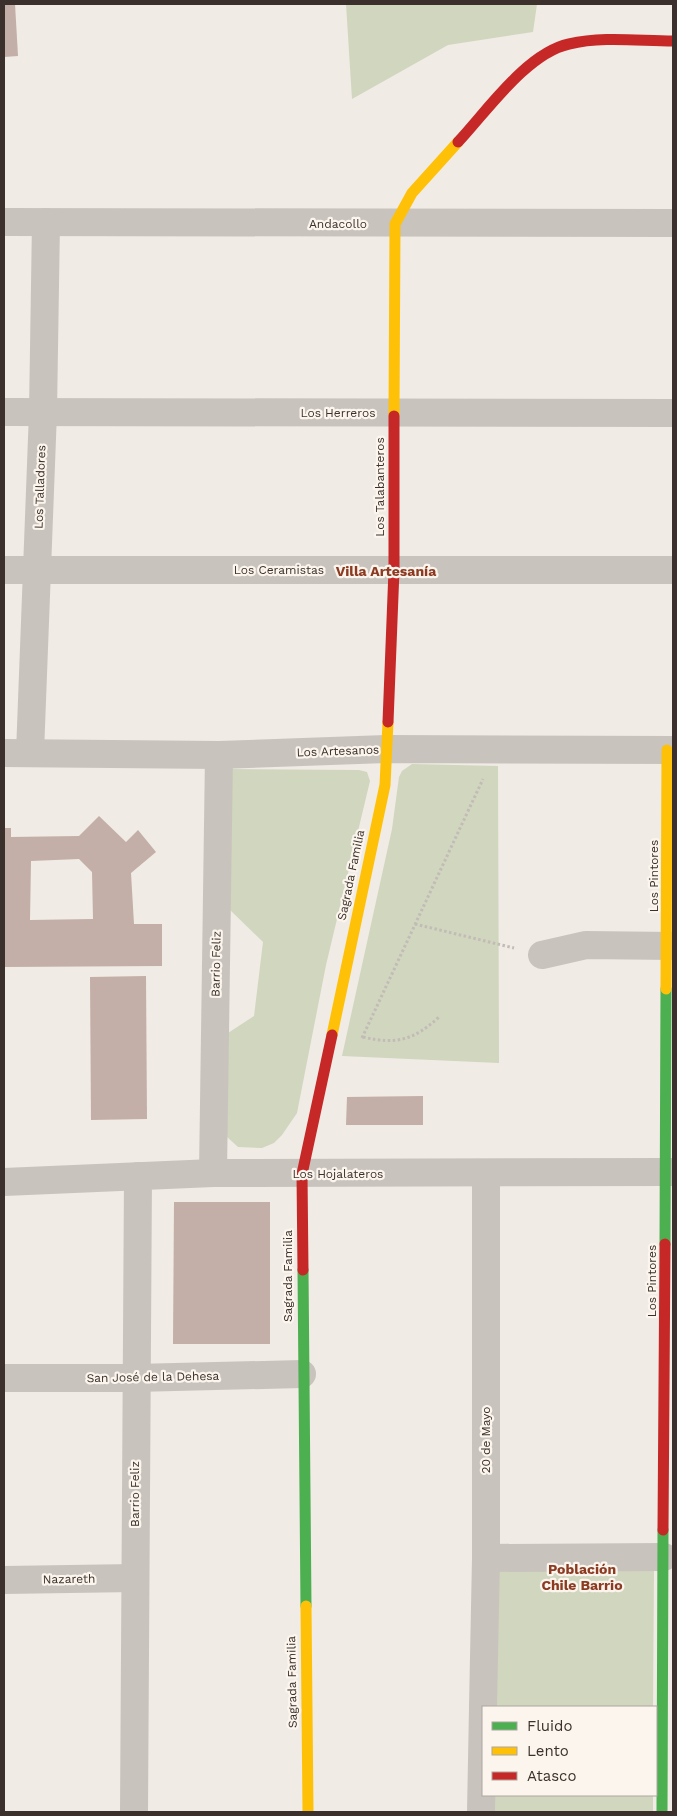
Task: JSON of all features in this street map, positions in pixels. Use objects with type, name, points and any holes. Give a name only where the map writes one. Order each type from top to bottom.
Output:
[{"type":"street","points":[[395,224],[412,193],[518,76],[543,56],[568,44],[602,40],[673,41]]},
{"type":"street","name":"Andacollo","points":[[4,222],[673,223]]},
{"type":"street","name":"Los Talladores","points":[[30,753],[43,412],[46,222]]},
{"type":"street","name":"Los Talabanteros","points":[[386,749],[394,570],[395,224]]},
{"type":"street","name":"Los Herreros","points":[[4,412],[673,413]]},
{"type":"street","name":"Los Ceramistas","points":[[4,570],[673,570]]},
{"type":"street","name":"Los Artesanos","points":[[4,753],[219,755],[386,749],[670,750]]},
{"type":"street","name":"Sagrada Familia","points":[[308,1812],[302,1374],[302,1174],[385,785],[386,749]]},
{"type":"street","name":"Los Pintores","points":[[662,1812],[670,1172],[670,750]]},
{"type":"street","name":"Barrio Feliz","points":[[213,1173],[219,755]]},
{"type":"street","points":[[542,955],[586,945],[670,946]]},
{"type":"street","name":"Los Hojalateros","points":[[4,1182],[213,1173],[670,1172]]},
{"type":"street","name":"20 de Mayo","points":[[483,1706],[486,1558],[486,1173]]},
{"type":"street","name":"Barrio Feliz","points":[[134,1812],[135,1378],[138,1176]]},
{"type":"street","name":"San José de la Dehesa","points":[[4,1378],[135,1378],[302,1374]]},
{"type":"street","points":[[486,1558],[664,1557]]},
{"type":"street","name":"Nazareth","points":[[4,1580],[134,1578]]},
{"type":"street","name":"20 de Mayo","points":[[481,1812],[482,1760]]},
{"type":"path","points":[[359,1044],[496,749]]},
{"type":"path","points":[[415,924],[542,955]]},
{"type":"path","points":[[363,1036],[382,1041],[409,1038],[439,1017]]},
{"type":"green space","points":[[346,4],[537,4],[533,32],[448,45],[352,99]]},
{"type":"green space","points":[[412,764],[498,766],[499,1063],[342,1056],[392,829],[399,777],[402,771]]},
{"type":"green space","points":[[231,769],[359,770],[367,772],[370,781],[326,965],[297,1113],[274,1143],[262,1148],[238,1147],[226,1136],[228,1033],[254,1016],[263,942],[229,909]]},
{"type":"green space","points":[[498,1566],[654,1568],[653,1706],[496,1706]]},
{"type":"green space","points":[[495,1796],[653,1796],[653,1812],[494,1812]]},
{"type":"building","points":[[4,4],[15,4],[18,56],[4,57]]},
{"type":"building","points":[[99,816],[126,842],[138,830],[156,852],[131,873],[134,924],[162,924],[162,966],[4,967],[4,828],[11,828],[11,837],[79,836]],"holes":[[[79,859],[92,872],[93,919],[30,920],[31,861]]]},
{"type":"building","points":[[146,976],[147,1119],[91,1120],[90,977]]},
{"type":"building","points":[[423,1096],[423,1125],[346,1125],[347,1097]]},
{"type":"building","points":[[174,1202],[270,1202],[270,1344],[173,1344]]},
{"type":"traffic: fast","points":[[665,1244],[666,989]]},
{"type":"traffic: fast","points":[[303,1270],[306,1606]]},
{"type":"traffic: fast","points":[[662,1812],[663,1530]]},
{"type":"traffic: slow","points":[[394,416],[395,224],[412,193],[458,142]]},
{"type":"traffic: slow","points":[[332,1035],[385,785],[388,722]]},
{"type":"traffic: slow","points":[[666,989],[667,750]]},
{"type":"traffic: slow","points":[[306,1606],[308,1812]]},
{"type":"traffic: jam","points":[[458,142],[523,71],[553,50],[569,44],[595,40],[673,41]]},
{"type":"traffic: jam","points":[[388,722],[394,570],[394,416]]},
{"type":"traffic: jam","points":[[303,1270],[302,1174],[332,1035]]},
{"type":"traffic: jam","points":[[663,1530],[665,1244]]},
{"type":"district","name":"Villa Artesanía","points":[[386,571]]},
{"type":"district","name":"Población Chile Barrio","points":[[582,1578]]}]
